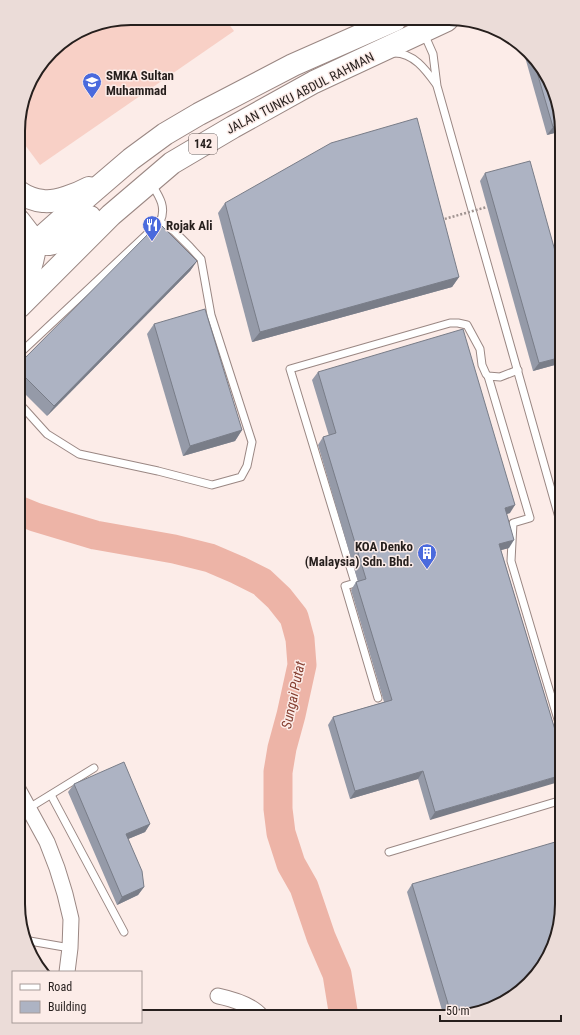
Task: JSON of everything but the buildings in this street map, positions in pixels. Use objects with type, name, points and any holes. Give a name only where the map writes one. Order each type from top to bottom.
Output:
[{"type":"main road","name":"JALAN TUNKU ABDUL RAHMAN","points":[[25,254],[36,242],[131,159],[165,134],[199,114],[293,65],[384,25]]},
{"type":"main road","name":"JALAN TUNKU ABDUL RAHMAN","points":[[25,301],[111,215],[172,163],[314,82],[374,54],[421,25]]},
{"type":"main road","points":[[25,228],[36,242],[48,244],[62,240],[70,236],[87,220],[152,169],[186,154]]},
{"type":"main road","points":[[25,196],[45,202],[64,199],[87,189],[131,159]]},
{"type":"main road","points":[[25,282],[33,261],[36,242]]},
{"type":"street","points":[[25,801],[47,842],[65,894],[71,919],[67,971]]},
{"type":"street","points":[[218,996],[231,999],[253,1010]]},
{"type":"lane","points":[[421,25],[433,54],[437,86],[555,503]]},
{"type":"lane","points":[[374,54],[398,53],[412,57],[426,70],[437,86]]},
{"type":"lane","points":[[25,347],[160,222],[163,215],[161,200],[151,181]]},
{"type":"lane","points":[[25,410],[47,434],[78,454],[158,471],[212,485],[241,477],[247,466],[252,442],[211,315],[201,259],[174,231],[160,222]]},
{"type":"lane","points":[[378,698],[345,586],[355,583],[290,369],[458,322],[467,325],[480,349],[482,365],[488,376],[530,518],[514,523],[511,561],[555,709]]},
{"type":"lane","points":[[488,376],[500,377],[518,370]]},
{"type":"lane","points":[[29,808],[94,768]]},
{"type":"lane","points":[[51,795],[124,932]]},
{"type":"lane","points":[[389,852],[555,802]]},
{"type":"lane","points":[[32,941],[70,948]]},
{"type":"path","points":[[441,220],[487,207]]},
{"type":"shaded area","name":"SMKA Sultan Muhammad","points":[[124,25],[230,25],[234,31],[40,165],[25,145],[27,110],[33,90],[47,66],[61,51],[72,43],[97,31]]},
{"type":"waterway","name":"Sungai Putat","points":[[25,513],[95,535],[174,549],[210,558],[262,582],[279,598],[294,617],[300,639],[302,665],[282,748],[278,772],[278,809],[281,833],[291,864],[304,887],[321,937],[337,974],[343,1010]]},
{"type":"place","name":"SMKA Sultan Muhammad","points":[[92,99]]},
{"type":"place","name":"Rojak Ali","points":[[152,242]]},
{"type":"place","name":"KOA Denko (Malaysia) Sdn. Bhd.","points":[[427,570]]}]
